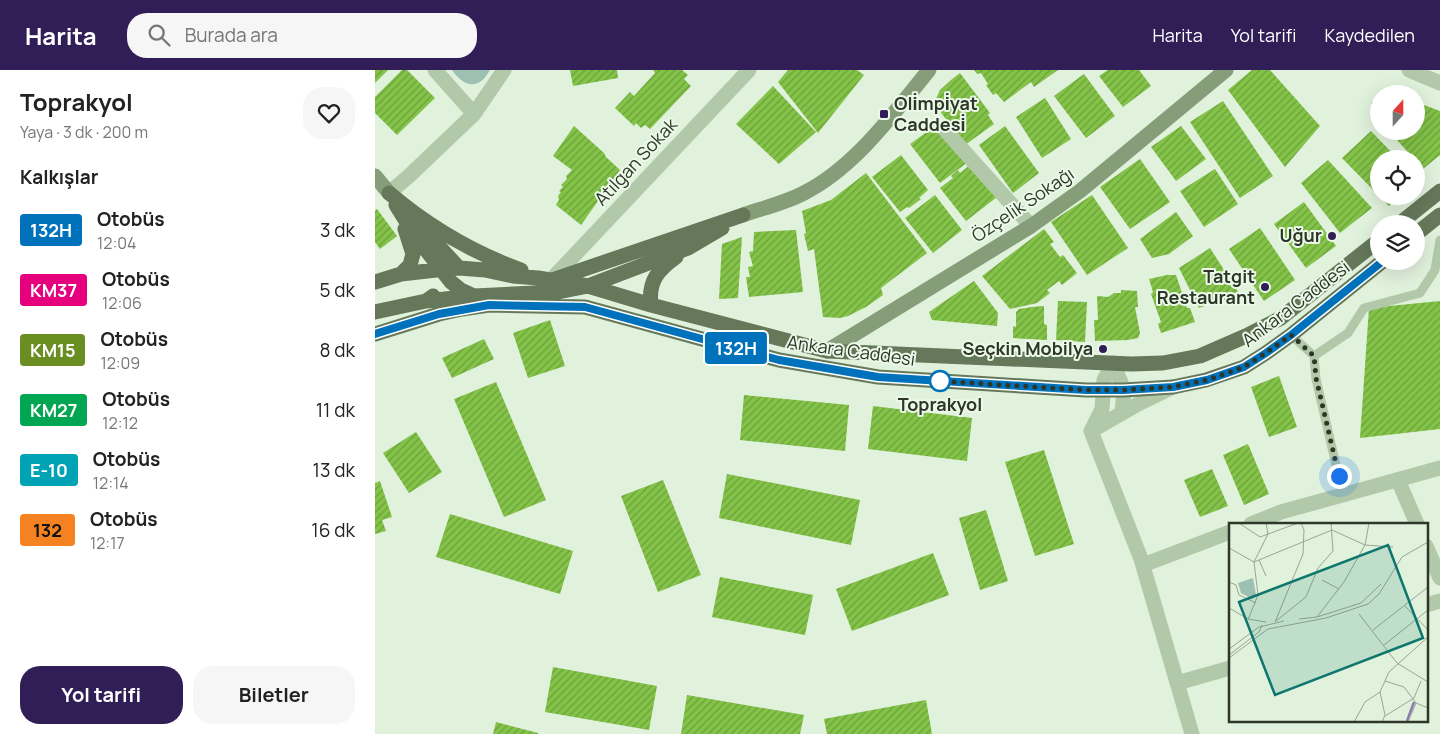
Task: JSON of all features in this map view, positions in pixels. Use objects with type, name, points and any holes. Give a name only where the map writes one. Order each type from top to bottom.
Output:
[{"type":"main road","points":[[1410,215],[1440,191]]},
{"type":"main road","points":[[389,193],[427,224],[465,246],[508,265],[551,280],[743,215]]},
{"type":"main road","points":[[389,193],[459,268],[456,277],[451,282],[439,293],[425,301]]},
{"type":"main road","points":[[389,193],[416,237],[451,282],[461,290],[489,305]]},
{"type":"main road","points":[[389,193],[413,254],[410,265],[401,274]]},
{"type":"main road","points":[[375,312],[425,301],[474,296],[557,292],[588,286],[688,248],[743,215]]},
{"type":"main road","points":[[1425,227],[1440,215]]},
{"type":"main road","name":"Ankara Caddesi","points":[[375,282],[401,274],[442,269],[485,270],[513,276],[588,286],[651,305],[827,351],[1131,364],[1163,363],[1200,356],[1281,318],[1370,247]]},
{"type":"main road","points":[[651,305],[652,284],[656,275],[663,267],[688,248]]},
{"type":"main road","name":"Ankara Caddesi","points":[[375,334],[439,314],[489,305],[585,307],[779,360],[878,377],[1103,390],[1173,387],[1207,380],[1244,367],[1291,335],[1372,270]]},
{"type":"street","points":[[435,70],[474,114]]},
{"type":"street","points":[[375,176],[389,193],[474,114],[504,70]]},
{"type":"street","name":"Atılgan Sokak","points":[[551,280],[749,70]]},
{"type":"street","points":[[743,215],[804,193],[843,167],[867,144],[929,70]]},
{"type":"street","name":"Özçelik Sokağı","points":[[827,351],[1031,226],[1080,191],[1225,70]]},
{"type":"street","points":[[1409,70],[1440,83]]},
{"type":"street","points":[[945,130],[1031,226]]},
{"type":"street","points":[[1113,363],[1123,390],[1122,413]]},
{"type":"street","points":[[1113,363],[1104,380],[1102,408],[1091,431],[1143,565],[1192,734]]},
{"type":"street","points":[[1091,431],[1173,387]]},
{"type":"street","points":[[1254,523],[1281,512],[1440,468]]},
{"type":"street","points":[[1397,480],[1417,523]]},
{"type":"street","points":[[1143,565],[1229,532]]},
{"type":"street","points":[[1427,548],[1440,578]]},
{"type":"street","points":[[1427,605],[1440,601]]},
{"type":"street","points":[[1177,682],[1229,668]]},
{"type":"lane","points":[[1314,356],[1348,333],[1364,308],[1420,293],[1435,270],[1440,240]]},
{"type":"lane","points":[[1291,335],[1314,356],[1316,378],[1343,495]]},
{"type":"green space","points":[[452,70],[490,70],[481,81],[471,84],[461,80]]},
{"type":"building","points":[[375,70],[388,70],[375,83]]},
{"type":"building","points":[[402,70],[407,70],[435,98],[397,135],[375,113],[375,97]]},
{"type":"building","points":[[570,70],[617,70],[618,78],[573,86]]},
{"type":"building","points":[[653,70],[682,70],[688,75],[684,79],[691,86],[650,129],[645,125],[641,128],[636,123],[634,126],[615,108],[630,92],[634,96],[655,73]]},
{"type":"building","points":[[788,70],[857,70],[864,75],[818,133],[778,82]]},
{"type":"building","points":[[974,70],[1058,70],[1034,87],[1031,82],[1004,102],[996,93],[993,95],[981,73],[977,74]]},
{"type":"building","points":[[1108,70],[1139,70],[1151,86],[1123,107],[1099,76]]},
{"type":"building","points":[[1252,70],[1270,70],[1320,126],[1285,167],[1228,90]]},
{"type":"building","points":[[960,73],[990,113],[988,115],[994,124],[965,145],[934,103],[940,90]]},
{"type":"building","points":[[1084,74],[1115,116],[1086,138],[1054,96]]},
{"type":"building","points":[[773,86],[816,132],[779,164],[736,124]]},
{"type":"building","points":[[1045,98],[1071,139],[1042,158],[1016,117]]},
{"type":"building","points":[[1223,101],[1273,176],[1240,198],[1190,122]]},
{"type":"building","points":[[1425,105],[1440,111],[1440,155],[1425,167],[1425,150],[1406,150],[1397,140],[1425,140]]},
{"type":"building","points":[[938,124],[968,162],[940,183],[910,144]]},
{"type":"building","points":[[574,126],[620,170],[581,225],[556,205],[561,192],[559,191],[563,187],[561,185],[572,170],[553,156]]},
{"type":"building","points":[[1005,126],[1039,173],[1013,193],[979,145]]},
{"type":"building","points":[[1181,126],[1206,159],[1176,181],[1151,147]]},
{"type":"building","points":[[1370,132],[1370,140],[1380,140],[1389,150],[1370,150],[1370,187],[1342,158]]},
{"type":"building","points":[[901,155],[928,190],[919,198],[921,199],[900,212],[872,177]]},
{"type":"building","points":[[1140,159],[1170,202],[1130,229],[1100,187]]},
{"type":"building","points":[[1328,160],[1372,208],[1340,233],[1301,183]]},
{"type":"building","points":[[971,164],[997,197],[966,221],[940,188],[953,178],[951,176],[958,170],[960,173]]},
{"type":"building","points":[[1215,169],[1238,204],[1204,227],[1180,191]]},
{"type":"building","points":[[866,173],[927,253],[881,288],[883,295],[866,307],[840,318],[823,317],[814,249],[808,251],[802,211],[831,200]]},
{"type":"building","points":[[935,195],[962,230],[933,253],[905,218]]},
{"type":"building","points":[[1092,195],[1128,248],[1087,275],[1051,222]]},
{"type":"building","points":[[1304,202],[1336,246],[1306,268],[1274,224]]},
{"type":"building","points":[[377,209],[397,236],[380,249],[375,242],[375,211]]},
{"type":"building","points":[[1176,212],[1193,236],[1169,254],[1152,258],[1140,239]]},
{"type":"building","points":[[1260,228],[1295,280],[1264,301],[1229,249]]},
{"type":"building","points":[[1044,229],[1054,242],[1050,244],[1060,257],[1063,255],[1077,273],[1062,285],[1059,281],[1047,290],[1050,293],[1037,303],[1010,309],[982,276]]},
{"type":"building","points":[[796,230],[803,292],[749,297],[746,277],[750,277],[748,267],[753,266],[749,252],[753,251],[754,232]]},
{"type":"building","points":[[742,237],[738,298],[719,299],[722,244]]},
{"type":"building","points":[[1210,248],[1240,295],[1232,299],[1231,297],[1214,306],[1212,303],[1199,308],[1179,268]]},
{"type":"building","points":[[1176,275],[1187,308],[1190,308],[1195,322],[1161,333],[1158,324],[1161,322],[1151,294],[1153,292],[1149,279]]},
{"type":"building","points":[[974,281],[998,313],[997,326],[932,320],[929,312]]},
{"type":"building","points":[[1121,290],[1137,291],[1138,307],[1135,307],[1140,333],[1138,338],[1095,341],[1094,320],[1098,320],[1097,296],[1108,297],[1114,293],[1121,293]]},
{"type":"building","points":[[1058,301],[1087,302],[1085,342],[1056,340]]},
{"type":"building","points":[[1440,301],[1440,429],[1360,438],[1369,308]]},
{"type":"building","points":[[1044,306],[1044,324],[1047,325],[1047,340],[1013,338],[1013,326],[1016,327],[1016,312],[1019,309]]},
{"type":"building","points":[[550,320],[565,366],[528,378],[513,333]]},
{"type":"building","points":[[484,339],[494,359],[452,378],[442,358]]},
{"type":"building","points":[[1279,376],[1297,427],[1269,437],[1251,387]]},
{"type":"building","points":[[496,382],[546,500],[504,517],[454,399]]},
{"type":"building","points":[[744,395],[849,405],[845,451],[740,440]]},
{"type":"building","points":[[873,406],[972,418],[967,461],[868,449]]},
{"type":"building","points":[[416,432],[442,472],[409,493],[383,453]]},
{"type":"building","points":[[1248,444],[1269,494],[1244,505],[1223,455]]},
{"type":"building","points":[[1044,450],[1074,544],[1035,556],[1005,462]]},
{"type":"building","points":[[1212,469],[1228,506],[1200,517],[1184,480]]},
{"type":"building","points":[[727,474],[860,500],[851,545],[719,518]]},
{"type":"building","points":[[663,480],[701,575],[658,592],[621,496]]},
{"type":"building","points":[[380,481],[392,517],[382,520],[386,531],[375,534],[375,483]]},
{"type":"building","points":[[986,510],[1008,581],[980,590],[959,518]]},
{"type":"building","points":[[450,514],[573,551],[560,594],[436,557]]},
{"type":"building","points":[[933,553],[949,595],[852,631],[836,589]]},
{"type":"building","points":[[720,577],[813,595],[805,635],[712,617]]},
{"type":"building","points":[[553,667],[657,686],[649,730],[545,712]]},
{"type":"building","points":[[687,695],[804,715],[800,734],[681,734]]},
{"type":"building","points":[[926,700],[932,734],[827,734],[824,719]]},
{"type":"building","points":[[496,722],[538,733],[538,734],[493,734]]},
{"type":"bus line","name":"132H","points":[[375,334],[439,314],[489,305],[585,307],[779,360],[878,377],[1086,390],[1173,387],[1207,380],[1244,367],[1291,335],[1372,270]]},
{"type":"place","name":"Oli̇mpi̇yat Caddesi̇","points":[[884,114]]},
{"type":"place","name":"Uğur","points":[[1332,236]]},
{"type":"place","name":"Tatgit Restaurant","points":[[1265,287]]},
{"type":"place","name":"Seçkin Mobilya","points":[[1103,349]]},
{"type":"place","name":"Toprakyol","points":[[940,381]]},
{"type":"route","points":[[940,381],[938,381],[1086,390],[1173,387],[1207,380],[1244,367],[1291,335],[1314,356],[1316,378],[1339,476]]}]
